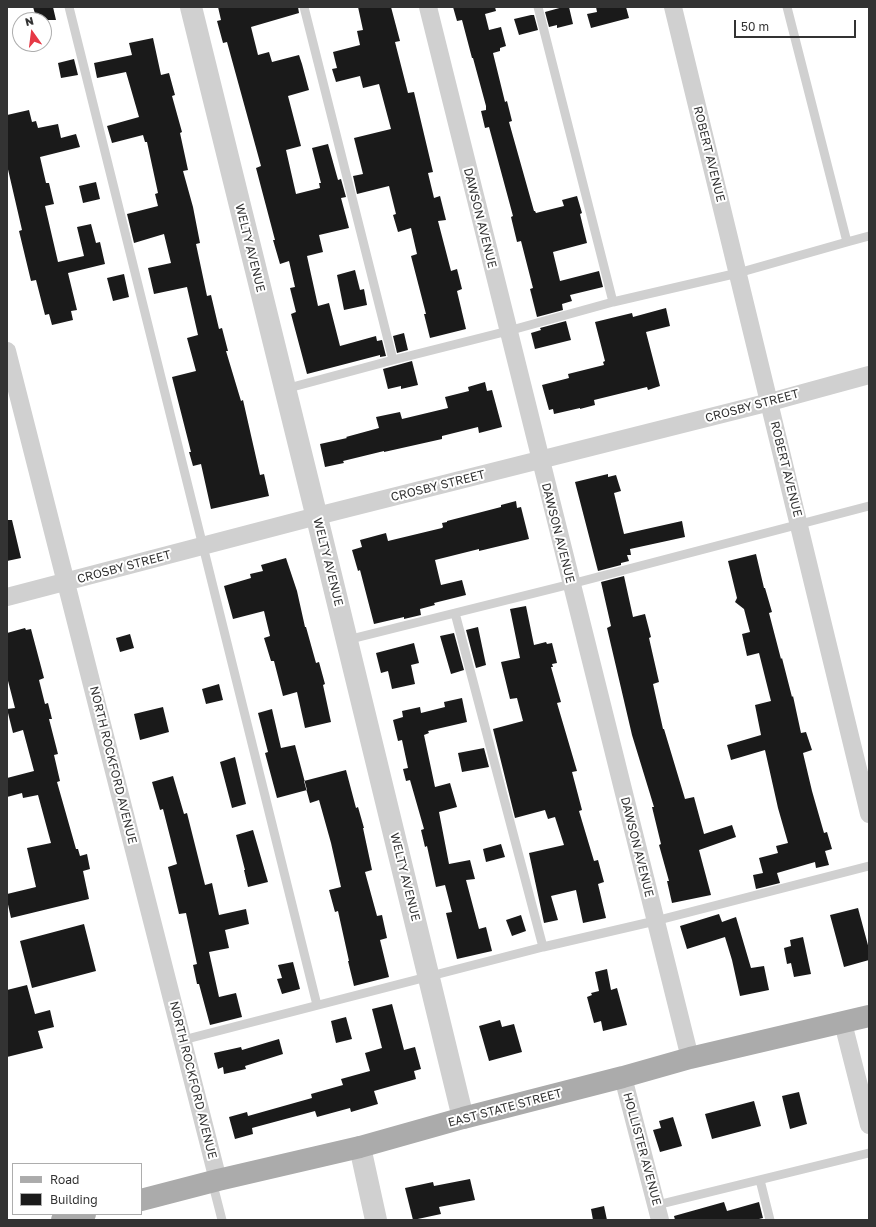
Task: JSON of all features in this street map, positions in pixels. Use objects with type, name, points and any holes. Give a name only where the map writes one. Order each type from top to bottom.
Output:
[{"type":"main road","name":"EAST STATE STREET","points":[[142,1200],[360,1147],[690,1058],[869,1016]]},
{"type":"main road","points":[[62,1220],[83,1215]]},
{"type":"street","name":"WELTY AVENUE","points":[[191,7],[464,1118]]},
{"type":"street","name":"DAWSON AVENUE","points":[[428,7],[690,1058]]},
{"type":"street","name":"ROBERT AVENUE","points":[[673,7],[869,814]]},
{"type":"street","name":"NORTH ROCKFORD AVENUE","points":[[7,351],[183,1040],[215,1181]]},
{"type":"street","name":"CROSBY STREET","points":[[7,597],[317,516],[770,402],[869,375]]},
{"type":"street","points":[[843,1022],[869,1125]]},
{"type":"street","name":"HOLLISTER AVENUE","points":[[623,1077],[658,1213]]},
{"type":"street","points":[[360,1147],[376,1220]]},
{"type":"lane","points":[[69,7],[317,1005]]},
{"type":"lane","points":[[304,7],[393,360]]},
{"type":"lane","points":[[538,7],[613,302]]},
{"type":"lane","points":[[787,7],[847,242]]},
{"type":"lane","points":[[285,389],[613,302],[738,273],[869,236]]},
{"type":"lane","points":[[347,640],[455,614],[869,506]]},
{"type":"lane","points":[[455,614],[543,947]]},
{"type":"lane","points":[[183,1040],[543,947],[655,921],[869,866]]},
{"type":"lane","points":[[658,1213],[760,1180],[869,1153]]},
{"type":"lane","points":[[760,1180],[770,1220]]},
{"type":"lane","points":[[215,1181],[222,1220]]},
{"type":"building","points":[[33,7],[53,7],[56,20],[52,20],[52,12],[35,12]]},
{"type":"building","points":[[218,7],[298,7],[299,13],[251,27],[258,55],[269,52],[272,62],[299,55],[302,64],[309,90],[288,96],[301,146],[286,150],[296,194],[320,188],[319,183],[321,183],[312,148],[328,144],[338,180],[341,179],[346,197],[341,198],[349,228],[319,235],[323,252],[307,256],[318,306],[329,303],[340,346],[376,336],[377,341],[382,340],[386,356],[380,357],[380,355],[307,374],[291,314],[296,312],[290,288],[295,287],[289,261],[280,264],[273,240],[275,240],[256,168],[261,166],[227,42],[223,43],[217,21],[221,20]]},
{"type":"building","points":[[358,7],[391,7],[400,41],[395,42],[408,93],[414,92],[433,172],[428,173],[434,198],[440,196],[446,220],[438,221],[451,271],[457,269],[462,289],[457,291],[466,329],[430,338],[424,314],[426,314],[411,256],[417,254],[411,228],[398,232],[393,215],[396,214],[389,186],[357,194],[353,176],[363,174],[354,138],[391,129],[379,84],[363,88],[360,76],[336,82],[332,69],[337,68],[333,52],[360,45],[357,31],[363,30]]},
{"type":"building","points":[[453,7],[495,7],[496,11],[485,14],[489,30],[501,27],[506,46],[500,48],[500,51],[493,53],[505,102],[507,101],[512,121],[509,122],[534,211],[536,213],[564,206],[562,200],[577,196],[582,213],[580,214],[587,243],[553,252],[560,281],[599,271],[603,287],[570,295],[572,301],[562,304],[563,310],[537,317],[530,289],[533,288],[521,241],[517,242],[511,217],[513,216],[489,127],[485,128],[481,111],[486,110],[486,106],[473,58],[462,20],[457,21]]},
{"type":"building","points":[[563,7],[569,7],[573,24],[557,28],[557,25],[549,27],[545,12]]},
{"type":"building","points":[[596,7],[626,7],[629,18],[591,28],[587,14],[597,12]]},
{"type":"building","points":[[534,15],[538,30],[519,35],[514,19]]},
{"type":"building","points":[[153,38],[161,75],[169,73],[175,95],[172,96],[182,132],[180,133],[188,170],[183,171],[193,207],[200,243],[196,244],[207,296],[211,295],[219,329],[222,328],[228,351],[226,351],[241,401],[243,400],[260,475],[264,474],[269,496],[211,509],[201,464],[193,466],[189,452],[191,452],[172,377],[196,371],[187,338],[198,335],[187,287],[154,294],[148,268],[171,263],[164,234],[134,243],[127,214],[158,206],[155,194],[158,193],[147,142],[145,142],[143,135],[112,143],[107,126],[139,117],[126,72],[97,78],[94,63],[132,55],[129,43]]},
{"type":"building","points":[[74,59],[78,75],[61,78],[58,63]]},
{"type":"building","points":[[29,110],[32,122],[36,121],[38,128],[58,124],[61,138],[76,134],[80,147],[40,157],[46,183],[49,183],[54,204],[45,206],[58,262],[84,256],[77,227],[91,224],[96,243],[100,242],[105,264],[68,273],[77,310],[71,311],[73,320],[52,325],[49,314],[45,315],[36,280],[31,281],[19,231],[22,230],[7,165],[7,115]]},
{"type":"building","points":[[96,182],[100,199],[83,203],[79,186]]},
{"type":"building","points":[[355,270],[360,290],[364,289],[367,305],[344,310],[337,275]]},
{"type":"building","points":[[124,274],[129,297],[113,301],[107,278]]},
{"type":"building","points":[[666,308],[670,326],[646,332],[660,386],[648,390],[647,387],[594,400],[595,405],[580,409],[554,414],[553,409],[549,410],[542,385],[569,378],[568,374],[604,365],[603,362],[605,361],[595,322],[632,313],[633,317]]},
{"type":"building","points":[[566,321],[571,340],[535,349],[531,333],[541,330],[540,328]]},
{"type":"building","points":[[404,333],[408,350],[397,353],[393,336]]},
{"type":"building","points":[[412,361],[418,385],[401,389],[401,386],[388,389],[383,369]]},
{"type":"building","points":[[485,382],[487,391],[492,390],[502,427],[479,433],[478,427],[442,436],[442,439],[384,451],[325,467],[320,444],[347,438],[346,437],[379,428],[376,417],[400,412],[402,419],[448,408],[445,397],[469,391],[468,387]]},
{"type":"building","points":[[608,474],[608,477],[616,475],[621,491],[614,493],[624,534],[682,521],[685,537],[630,549],[631,555],[627,555],[629,561],[621,563],[621,565],[598,571],[575,482]]},
{"type":"building","points":[[516,501],[517,508],[521,507],[529,539],[435,560],[441,585],[462,580],[466,595],[434,603],[435,605],[420,609],[421,615],[404,619],[404,617],[374,624],[360,570],[358,571],[352,550],[362,547],[360,540],[386,533],[388,541],[442,528],[442,523],[447,521],[501,507],[501,505]]},
{"type":"building","points":[[7,520],[12,520],[21,558],[7,561]]},
{"type":"building","points":[[756,554],[764,588],[772,612],[769,613],[792,697],[793,696],[801,733],[806,732],[812,750],[803,753],[824,833],[827,832],[832,849],[825,851],[829,865],[816,868],[815,862],[777,873],[780,883],[756,889],[753,875],[763,873],[759,858],[778,853],[776,846],[788,843],[778,808],[765,750],[731,760],[727,745],[761,735],[755,705],[771,701],[759,653],[747,656],[742,634],[750,632],[744,609],[735,602],[737,598],[728,561]]},
{"type":"building","points":[[286,558],[297,591],[305,627],[316,663],[319,662],[325,684],[323,685],[331,722],[305,728],[297,692],[283,696],[274,661],[271,661],[264,638],[270,636],[264,611],[233,619],[224,586],[251,578],[250,574],[263,571],[261,565]]},
{"type":"building","points":[[624,576],[633,617],[645,614],[651,637],[649,638],[659,682],[653,684],[663,729],[685,799],[694,797],[704,834],[732,825],[736,837],[699,850],[711,895],[672,903],[667,881],[669,881],[659,845],[661,844],[652,807],[654,807],[632,735],[607,628],[611,626],[601,582]]},
{"type":"building","points":[[526,606],[534,645],[546,642],[547,644],[552,643],[557,663],[552,664],[553,667],[551,667],[561,702],[557,703],[577,771],[572,772],[582,810],[579,811],[594,861],[598,860],[604,882],[598,884],[606,918],[583,923],[576,890],[551,896],[558,920],[544,923],[529,853],[564,845],[555,817],[548,819],[545,810],[515,818],[493,729],[523,721],[517,698],[510,699],[501,662],[520,658],[510,609]]},
{"type":"building","points":[[478,627],[486,665],[476,668],[466,630]]},
{"type":"building","points":[[25,628],[26,630],[31,629],[44,678],[39,680],[45,704],[48,703],[52,719],[49,719],[58,754],[54,755],[60,781],[57,782],[76,849],[78,849],[80,856],[87,854],[90,869],[83,871],[89,899],[11,918],[7,894],[36,887],[27,848],[51,843],[38,795],[23,798],[22,793],[7,797],[7,778],[34,771],[23,730],[13,733],[7,709],[15,708],[7,677],[7,633]]},
{"type":"building","points":[[454,633],[464,670],[451,674],[440,636]]},
{"type":"building","points":[[130,634],[134,648],[120,652],[116,638]]},
{"type":"building","points":[[414,643],[419,663],[411,665],[415,684],[392,689],[388,671],[381,673],[376,653]]},
{"type":"building","points":[[219,684],[223,700],[206,704],[202,689]]},
{"type":"building","points":[[462,698],[467,722],[428,731],[429,733],[424,735],[435,787],[450,783],[457,807],[439,812],[449,864],[470,860],[475,879],[466,880],[479,929],[486,927],[492,951],[457,959],[446,913],[452,912],[445,885],[436,887],[427,846],[425,847],[421,830],[424,829],[410,780],[406,781],[403,769],[408,768],[402,740],[398,741],[393,720],[403,717],[402,711],[420,707],[421,713],[445,707],[444,702]]},
{"type":"building","points":[[163,707],[169,732],[140,740],[134,714]]},
{"type":"building","points":[[272,709],[281,748],[295,745],[307,790],[277,798],[265,753],[268,752],[258,713]]},
{"type":"building","points":[[484,748],[489,767],[462,772],[458,753]]},
{"type":"building","points":[[235,757],[246,804],[232,808],[220,762]]},
{"type":"building","points":[[346,770],[356,808],[358,807],[364,828],[372,870],[365,872],[377,916],[382,915],[387,938],[380,940],[389,977],[354,986],[338,911],[335,912],[329,890],[341,887],[331,843],[319,800],[310,803],[304,781]]},
{"type":"building","points":[[173,776],[184,814],[187,813],[205,885],[212,883],[219,915],[246,909],[249,924],[225,930],[229,948],[209,952],[219,997],[236,993],[242,1017],[210,1025],[199,984],[197,984],[193,965],[197,964],[186,913],[179,914],[168,867],[177,864],[163,809],[160,810],[152,782]]},
{"type":"building","points":[[253,830],[268,882],[248,887],[236,835]]},
{"type":"building","points":[[501,844],[505,857],[486,862],[483,849]]},
{"type":"building","points":[[858,908],[869,949],[869,960],[844,967],[830,915]]},
{"type":"building","points":[[719,914],[722,922],[736,917],[751,968],[764,966],[769,990],[740,996],[725,937],[687,949],[680,926]]},
{"type":"building","points":[[521,915],[526,931],[512,936],[506,920]]},
{"type":"building","points":[[84,924],[96,971],[32,988],[20,941]]},
{"type":"building","points":[[803,937],[811,974],[794,977],[791,963],[787,964],[784,948],[791,946],[790,940]]},
{"type":"building","points":[[293,962],[300,989],[282,994],[277,979],[282,978],[278,965]]},
{"type":"building","points":[[607,969],[611,990],[617,988],[627,1025],[603,1031],[601,1021],[594,1023],[587,997],[592,995],[591,993],[599,991],[595,972]]},
{"type":"building","points":[[27,985],[35,1014],[50,1010],[54,1027],[38,1031],[43,1048],[7,1057],[7,990]]},
{"type":"building","points":[[392,1004],[404,1050],[415,1047],[421,1069],[414,1071],[416,1079],[374,1091],[378,1104],[351,1112],[350,1108],[317,1117],[315,1111],[252,1128],[253,1134],[235,1139],[229,1117],[247,1112],[248,1116],[312,1098],[311,1094],[343,1085],[341,1079],[370,1071],[365,1053],[382,1048],[372,1009]]},
{"type":"building","points":[[346,1017],[352,1039],[336,1043],[331,1021]]},
{"type":"building","points":[[500,1020],[502,1027],[514,1024],[522,1052],[489,1061],[479,1026]]},
{"type":"building","points":[[279,1039],[283,1054],[245,1066],[246,1069],[224,1074],[223,1067],[218,1069],[214,1053],[241,1047],[242,1050]]},
{"type":"building","points":[[799,1092],[807,1124],[790,1129],[782,1096]]},
{"type":"building","points":[[754,1101],[761,1126],[712,1139],[705,1114]]},
{"type":"building","points":[[673,1117],[682,1146],[660,1152],[653,1130],[661,1128],[659,1121]]},
{"type":"building","points":[[470,1179],[475,1200],[439,1207],[441,1214],[413,1220],[405,1188],[433,1182],[434,1186]]},
{"type":"building","points":[[724,1202],[727,1211],[759,1202],[763,1218],[755,1220],[675,1220],[674,1216]]},
{"type":"building","points":[[604,1206],[607,1220],[593,1220],[591,1209]]}]
